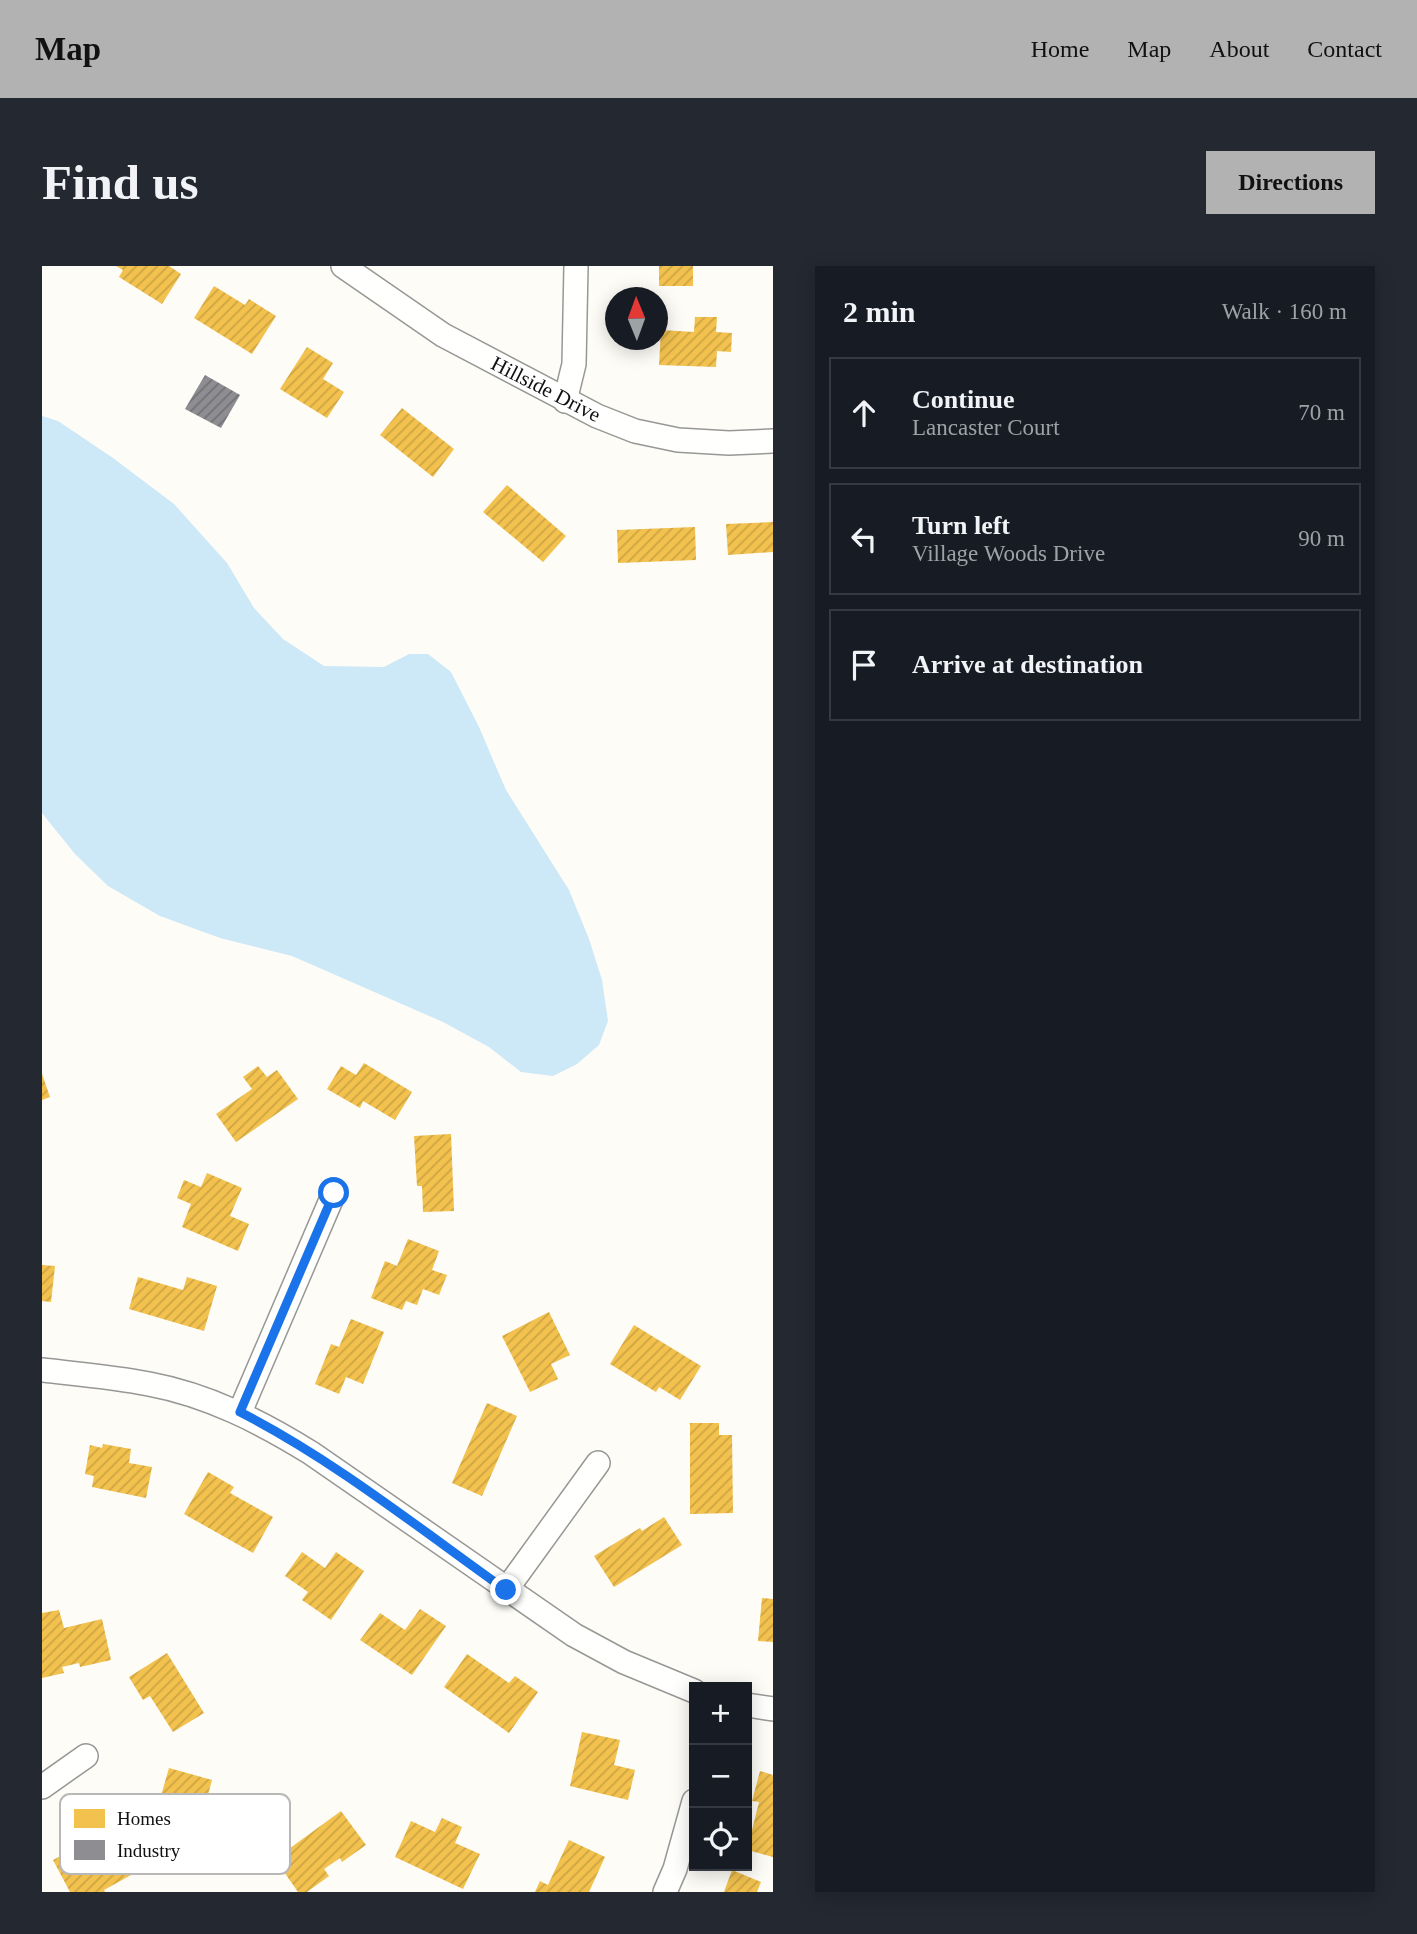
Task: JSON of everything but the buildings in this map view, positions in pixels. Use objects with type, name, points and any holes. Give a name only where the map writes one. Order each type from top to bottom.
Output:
[{"type":"street","name":"Hillside Drive","points":[[343,266],[443,335],[565,401],[635,431],[678,440],[729,443],[773,441]]},
{"type":"street","points":[[565,401],[574,364],[576,266]]},
{"type":"street","points":[[240,1412],[334,1193]]},
{"type":"street","points":[[42,1370],[149,1384],[192,1395],[240,1412],[312,1453],[574,1635],[614,1657],[689,1689]]},
{"type":"street","points":[[506,1590],[598,1463]]},
{"type":"street","points":[[752,1706],[773,1709]]},
{"type":"street","points":[[42,1787],[86,1756]]},
{"type":"street","points":[[665,1892],[675,1869],[692,1808]]},
{"type":"water","points":[[42,416],[58,421],[174,504],[227,563],[254,608],[283,639],[324,666],[384,667],[409,654],[428,654],[451,672],[479,727],[506,790],[569,890],[589,939],[602,980],[608,1021],[599,1045],[577,1064],[553,1076],[521,1072],[489,1047],[443,1022],[292,956],[220,938],[160,916],[108,886],[75,854],[42,813]]},
{"type":"route","points":[[334,1193],[240,1412],[312,1453],[506,1590]]}]
